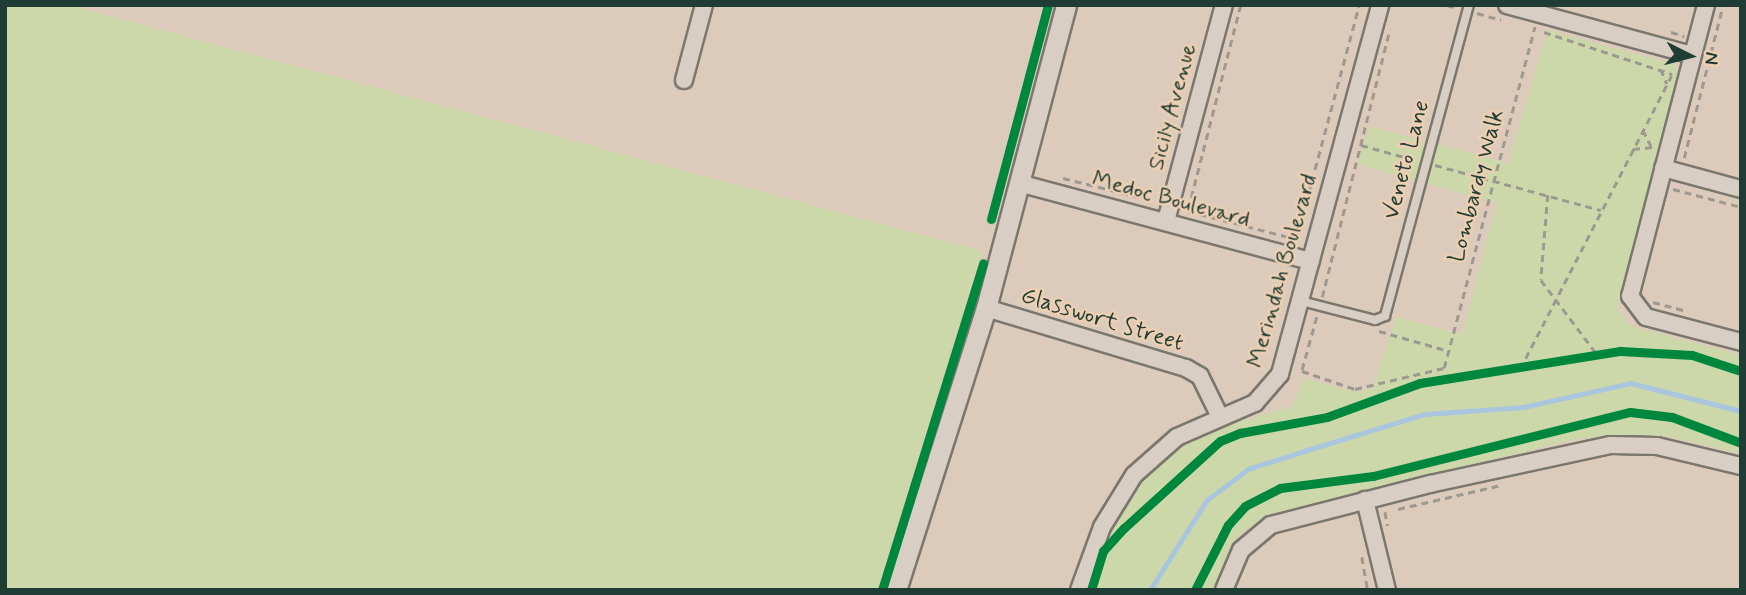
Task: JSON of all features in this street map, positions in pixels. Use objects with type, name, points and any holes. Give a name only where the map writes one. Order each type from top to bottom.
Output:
[{"type":"street","points":[[684,80],[704,5]]},
{"type":"street","points":[[896,590],[986,308],[1066,5]]},
{"type":"street","name":"Sicily Avenue","points":[[1166,221],[1224,5]]},
{"type":"street","name":"Merindah Boulevard","points":[[1079,590],[1102,527],[1134,475],[1177,437],[1246,408],[1273,387],[1301,301],[1380,5]]},
{"type":"street","points":[[1507,5],[1692,55]]},
{"type":"street","points":[[1706,5],[1631,304],[1646,317],[1741,342]]},
{"type":"street","points":[[1663,168],[1741,189]]},
{"type":"street","name":"Medoc Boulevard","points":[[1019,183],[1311,261]]},
{"type":"street","name":"Glasswort Street","points":[[986,308],[1186,368],[1200,376],[1220,417]]},
{"type":"street","points":[[1224,590],[1241,550],[1263,530],[1365,500],[1611,445],[1657,446],[1741,466]]},
{"type":"street","points":[[1365,500],[1387,590]]},
{"type":"lane","name":"Veneto Lane","points":[[1378,321],[1385,316],[1468,8]]},
{"type":"lane","points":[[1301,301],[1378,321]]},
{"type":"path","points":[[1241,5],[1188,211],[1296,239],[1359,5]]},
{"type":"path","points":[[1447,5],[1468,8],[1512,23]]},
{"type":"path","points":[[1684,158],[1723,5]]},
{"type":"path","points":[[1378,321],[1379,333],[1449,351],[1444,368],[1355,388],[1302,371],[1392,22]]},
{"type":"path","points":[[1547,33],[1672,74]]},
{"type":"path","points":[[1520,369],[1667,85],[1661,69]]},
{"type":"path","points":[[1643,130],[1651,146]]},
{"type":"path","points":[[1361,145],[1601,209]]},
{"type":"path","points":[[1633,149],[1651,146],[1658,149]]},
{"type":"path","points":[[1049,174],[1155,201],[1159,188]]},
{"type":"path","points":[[1673,189],[1741,206]]},
{"type":"path","points":[[1548,195],[1540,274],[1555,300],[1597,354]]},
{"type":"path","points":[[1584,356],[1609,352]]},
{"type":"path","points":[[1508,370],[1533,366]]},
{"type":"path","points":[[1381,396],[1458,378]]},
{"type":"path","points":[[1385,512],[1506,484]]},
{"type":"green space","points":[[5,5],[69,5],[982,251],[877,590],[5,590]]},
{"type":"green space","points":[[1548,30],[1673,64],[1678,71],[1617,308],[1631,326],[1741,355],[1741,454],[1667,436],[1580,438],[1266,515],[1238,536],[1213,590],[1086,590],[1102,539],[1137,480],[1180,444],[1217,427],[1292,407],[1304,378],[1355,392],[1372,388],[1396,317],[1462,334],[1497,203],[1358,165],[1369,126],[1508,163]]},
{"type":"waterway","points":[[1150,590],[1207,500],[1248,469],[1425,414],[1523,407],[1631,383],[1741,411]]},
{"type":"cycle path","points":[[991,219],[1048,5]]},
{"type":"cycle path","points":[[882,590],[983,263]]},
{"type":"cycle path","points":[[1091,590],[1103,551],[1124,528],[1220,441],[1240,433],[1327,417],[1420,383],[1620,351],[1692,355],[1741,371]]},
{"type":"cycle path","points":[[1195,590],[1228,525],[1245,506],[1280,488],[1373,476],[1630,412],[1672,417],[1741,443]]}]
